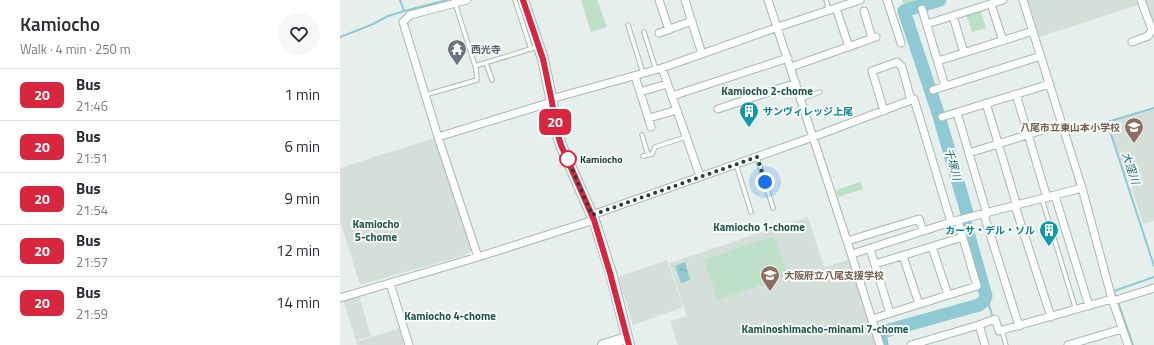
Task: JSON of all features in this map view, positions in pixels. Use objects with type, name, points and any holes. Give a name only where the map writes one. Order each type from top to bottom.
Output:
[{"type":"street","points":[[467,0],[410,15],[403,22],[438,137],[478,257]]},
{"type":"street","points":[[523,0],[535,48],[543,59],[552,100],[556,129],[561,145],[593,218],[624,322],[628,342],[603,345]]},
{"type":"street","points":[[659,0],[669,30]]},
{"type":"street","points":[[685,0],[702,54]]},
{"type":"street","points":[[768,0],[852,254],[880,345]]},
{"type":"street","points":[[887,0],[901,43]]},
{"type":"street","points":[[926,24],[1003,0]]},
{"type":"street","points":[[1024,0],[1082,188],[1113,300],[1128,345]]},
{"type":"street","points":[[1132,42],[1148,36],[1152,30],[1141,0]]},
{"type":"street","points":[[438,137],[552,100],[644,74],[856,1]]},
{"type":"street","points":[[991,4],[1003,41]]},
{"type":"street","points":[[833,9],[849,46]]},
{"type":"street","points":[[922,9],[945,86]]},
{"type":"street","points":[[791,67],[874,37],[864,11]]},
{"type":"street","points":[[953,16],[964,53]]},
{"type":"street","points":[[659,33],[692,21]]},
{"type":"street","points":[[938,61],[1033,31]]},
{"type":"street","points":[[932,90],[1041,56]]},
{"type":"street","points":[[672,96],[788,58]]},
{"type":"street","points":[[884,110],[872,70],[897,62],[902,66],[911,100]]},
{"type":"street","points":[[659,69],[668,84],[700,176]]},
{"type":"street","points":[[635,76],[651,127]]},
{"type":"street","points":[[718,109],[796,83]]},
{"type":"street","points":[[640,92],[668,84]]},
{"type":"street","points":[[942,117],[1050,84]]},
{"type":"street","points":[[1016,94],[1044,198]]},
{"type":"street","points":[[340,298],[478,257],[593,218],[700,176],[813,137],[914,99],[954,222],[963,237],[977,286],[872,319]]},
{"type":"street","points":[[986,104],[1016,206],[1052,316]]},
{"type":"street","points":[[649,118],[677,110]]},
{"type":"street","points":[[957,113],[1019,326]]},
{"type":"street","points":[[969,153],[1062,124]]},
{"type":"street","points":[[852,254],[954,222],[1082,188]]},
{"type":"street","points":[[1055,196],[1089,306]]},
{"type":"street","points":[[847,241],[918,219],[923,231]]},
{"type":"street","points":[[877,231],[881,245]]},
{"type":"street","points":[[875,264],[963,237]]},
{"type":"street","points":[[932,247],[948,295]]},
{"type":"street","points":[[870,248],[890,313]]},
{"type":"street","points":[[903,256],[919,304]]},
{"type":"street","points":[[390,283],[409,345]]},
{"type":"street","points":[[911,345],[995,319],[999,331],[1154,288]]},
{"type":"street","points":[[979,325],[985,345]]},
{"type":"street","points":[[1068,345],[1122,328]]},
{"type":"lane","points":[[475,66],[535,48],[515,0]]},
{"type":"lane","points":[[826,0],[833,9]]},
{"type":"lane","points":[[425,95],[477,80],[475,66],[455,3]]},
{"type":"lane","points":[[628,25],[644,74]]},
{"type":"lane","points":[[644,32],[659,69]]},
{"type":"lane","points":[[486,63],[492,80]]},
{"type":"lane","points":[[800,98],[820,92]]},
{"type":"lane","points":[[642,135],[648,155]]},
{"type":"lane","points":[[643,156],[652,154],[654,147],[686,137]]},
{"type":"lane","points":[[757,157],[773,208]]},
{"type":"lane","points":[[736,164],[750,212]]},
{"type":"lane","points":[[1044,198],[1076,310]]},
{"type":"lane","points":[[1002,330],[1006,345]]},
{"type":"shaded area","points":[[1028,0],[1136,0],[1138,5],[1039,37]]},
{"type":"shaded area","points":[[1144,0],[1154,0],[1154,30]]},
{"type":"shaded area","name":"八尾市立東山本小学校","points":[[1154,108],[1154,221],[1143,224],[1128,176],[1124,177],[1107,122]]},
{"type":"shaded area","points":[[434,138],[473,250],[466,255],[360,285],[340,221],[340,168]]},
{"type":"shaded area","name":"大阪府立八尾支援学校","points":[[808,217],[824,267],[851,259],[878,345],[678,345],[670,321],[687,316],[669,263]]},
{"type":"shaded area","points":[[667,260],[683,307],[633,325],[618,277]]},
{"type":"shaded area","points":[[359,295],[371,336],[356,341],[343,299]]},
{"type":"shaded area","points":[[399,328],[404,345],[357,345],[356,342]]},
{"type":"green space","points":[[581,0],[597,0],[607,27],[591,32]]},
{"type":"green space","points":[[902,0],[923,0],[924,3],[905,10]]},
{"type":"green space","points":[[980,9],[986,28],[972,32],[966,14]]},
{"type":"green space","points":[[860,182],[863,189],[838,197],[836,190]]},
{"type":"green space","points":[[774,236],[788,276],[718,300],[704,260]]},
{"type":"water","points":[[685,262],[690,280],[681,283],[675,266]]},
{"type":"waterway","points":[[400,0],[404,11]]},
{"type":"waterway","points":[[340,37],[371,25],[388,16],[447,0]]},
{"type":"waterway","name":"千塚川","points":[[882,345],[880,334],[882,332],[979,305],[984,301],[986,296],[965,222],[967,213],[939,116],[904,11],[940,0]]},
{"type":"waterway","name":"大窪川","points":[[1154,108],[1107,122],[1154,266]]},
{"type":"waterway","name":"大窪川","points":[[1116,297],[1114,291],[1154,277]]},
{"type":"waterway","name":"千塚川","points":[[986,296],[993,318]]},
{"type":"waterway","name":"大窪川","points":[[1118,302],[1133,345]]},
{"type":"bus line","name":"20","points":[[523,0],[543,59],[556,129],[561,145],[594,220],[624,322],[629,345]]},
{"type":"place","name":"西光寺","points":[[457,66]]},
{"type":"place","name":"サンヴィレッジ上尾","points":[[749,128]]},
{"type":"place","name":"八尾市立東山本小学校","points":[[1134,144]]},
{"type":"place","name":"Kamiocho","points":[[568,159]]},
{"type":"place","name":"カーサ・デル・ソル","points":[[1049,247]]},
{"type":"place","name":"大阪府立八尾支援学校","points":[[770,292]]},
{"type":"district","name":"Kamiocho 2-chome","points":[[767,91]]},
{"type":"district","name":"Kamiocho 1-chome","points":[[759,227]]},
{"type":"district","name":"Kamiocho 5-chome","points":[[376,230]]},
{"type":"district","name":"Kamiocho 4-chome","points":[[450,316]]},
{"type":"district","name":"Kaminoshimacho-minami 7-chome","points":[[825,329]]},
{"type":"route","points":[[568,159],[566,155],[592,215],[757,157],[765,182]]}]
